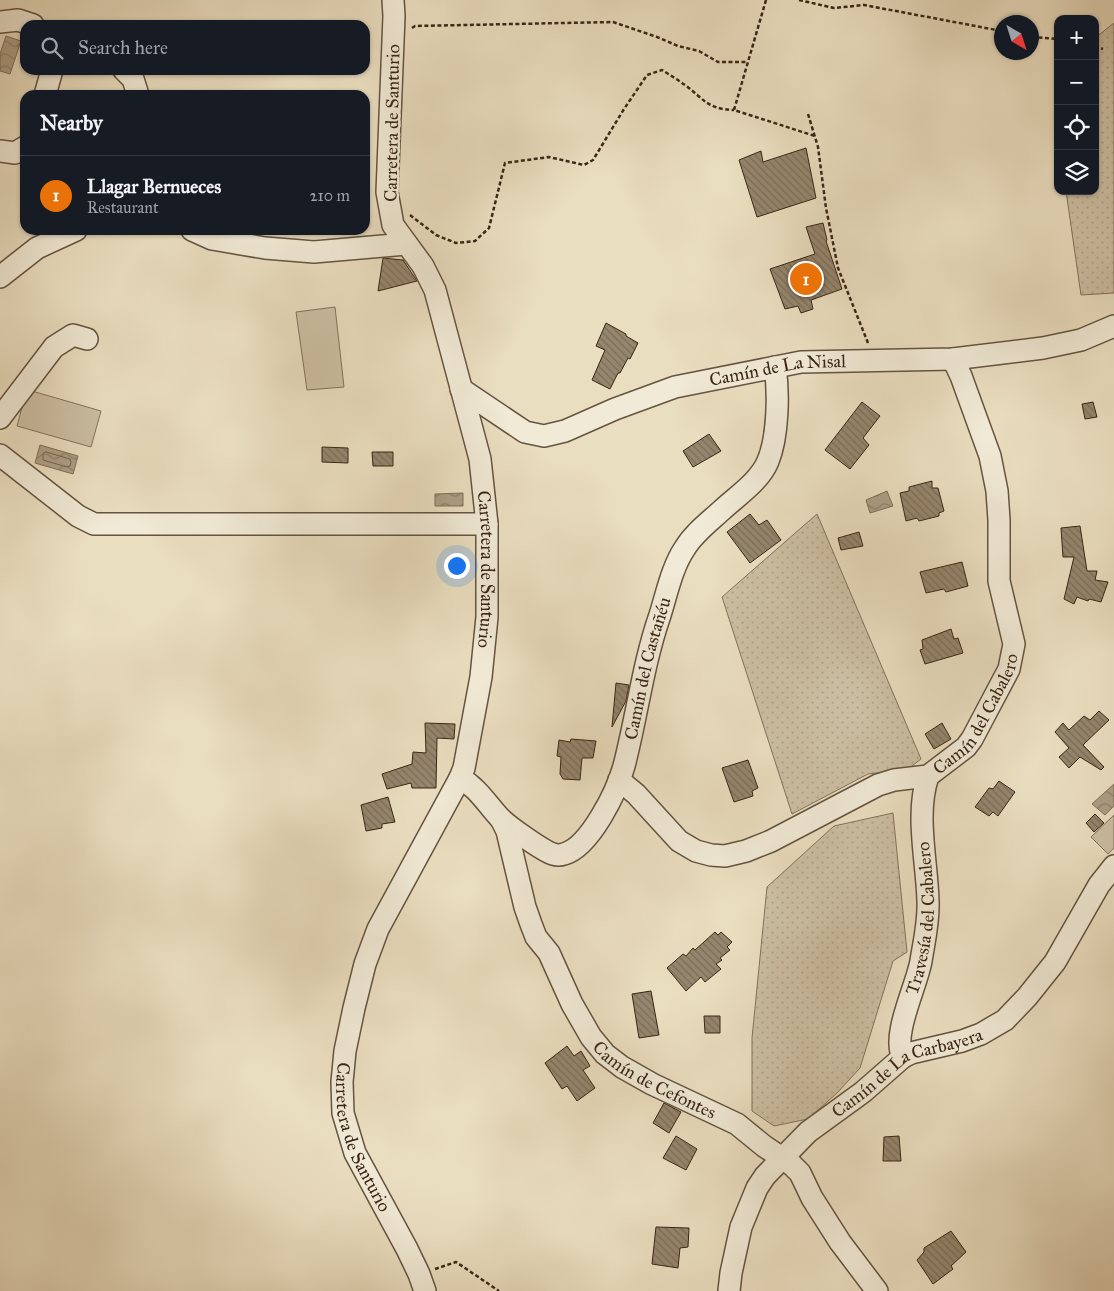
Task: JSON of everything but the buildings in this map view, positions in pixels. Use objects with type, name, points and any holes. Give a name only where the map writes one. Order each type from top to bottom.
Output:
[{"type":"street","name":"Carretera de Santurio","points":[[394,0],[387,192],[393,225],[423,266],[435,290],[480,459],[487,524],[487,617],[481,677],[464,768],[378,929],[365,964],[354,1008],[345,1051],[342,1082],[343,1113],[355,1153],[407,1249],[422,1283]]},
{"type":"street","points":[[0,22],[20,21]]},
{"type":"street","points":[[46,90],[51,75]]},
{"type":"street","points":[[128,75],[133,80],[136,90]]},
{"type":"street","points":[[0,151],[15,153],[20,150]]},
{"type":"street","points":[[0,277],[37,248],[65,235]]},
{"type":"street","points":[[202,235],[212,240],[265,248],[314,252],[406,244]]},
{"type":"street","name":"Camín de La Nisal","points":[[461,389],[525,432],[544,436],[565,431],[615,409],[675,387],[801,362],[953,358],[1043,348],[1081,340],[1114,326]]},
{"type":"street","points":[[0,418],[54,347],[73,335],[87,339]]},
{"type":"street","name":"Camín del Cabalero","points":[[619,780],[631,790],[679,841],[696,851],[725,856],[746,851],[771,840],[878,784],[928,776],[966,747],[1009,668],[1014,644],[999,581],[998,501],[990,456],[953,358]]},
{"type":"street","name":"Camín del Castañéu","points":[[460,778],[472,785],[501,818],[546,851],[554,855],[564,854],[577,848],[585,841],[593,830],[619,780],[652,638],[674,571],[684,548],[758,476],[768,462],[774,442],[778,385],[775,368]]},
{"type":"street","points":[[0,455],[78,516],[94,524],[487,524]]},
{"type":"street","name":"Travesía del Cabalero","points":[[903,1057],[900,1052],[902,1025],[920,965],[927,919],[928,903],[922,809],[923,791],[928,776]]},
{"type":"street","name":"Camín de Cefontes","points":[[501,818],[507,831],[536,937],[549,953],[572,1004],[591,1037],[605,1054],[622,1066],[652,1084],[737,1124],[800,1172],[812,1198],[840,1242],[877,1291]]},
{"type":"street","name":"Camín de La Carbayera","points":[[728,1291],[741,1227],[749,1204],[757,1188],[784,1158],[808,1132],[863,1092],[903,1057],[981,1034],[1005,1020],[1027,997],[1055,962],[1099,885],[1114,866]]},
{"type":"path","points":[[734,110],[766,0]]},
{"type":"path","points":[[799,0],[834,8],[864,6],[994,30]]},
{"type":"path","points":[[406,31],[415,26],[613,22],[657,36],[678,46],[698,51],[718,62],[748,62]]},
{"type":"path","points":[[1039,38],[1054,39]]},
{"type":"path","points":[[1099,48],[1103,49]]},
{"type":"path","points":[[409,213],[436,235],[456,243],[475,241],[489,228],[505,163],[550,157],[584,164],[593,160],[624,108],[647,75],[662,70],[685,85],[707,104],[720,110],[734,110],[815,136]]},
{"type":"path","points":[[808,114],[818,146],[826,208],[838,268],[875,361]]},
{"type":"path","points":[[422,1283],[456,1262],[499,1291]]},
{"type":"shaded area","points":[[1114,23],[1114,293],[1081,295],[1067,195],[1099,195],[1099,35]]},
{"type":"shaded area","points":[[335,307],[344,387],[307,390],[296,312]]},
{"type":"shaded area","points":[[32,391],[101,411],[91,447],[17,426],[23,404]]},
{"type":"shaded area","points":[[817,514],[921,759],[908,769],[868,774],[792,814],[722,597]]},
{"type":"shaded area","points":[[893,813],[907,952],[893,961],[860,1068],[838,1092],[808,1119],[774,1126],[752,1111],[752,1038],[767,887],[834,826]]},
{"type":"shaded area","points":[[1114,815],[1114,848],[1108,854],[1091,837]]},
{"type":"water","points":[[6,36],[20,41],[10,74],[0,71],[0,54]]},
{"type":"water","points":[[40,445],[78,456],[73,474],[35,463]]},
{"type":"water","points":[[887,491],[893,506],[870,513],[866,500]]},
{"type":"water","points":[[463,493],[463,506],[435,506],[435,494]]},
{"type":"water","points":[[1114,784],[1114,806],[1105,815],[1092,804]]},
{"type":"place","name":"Llagar Bernueces","points":[[806,279]]}]
